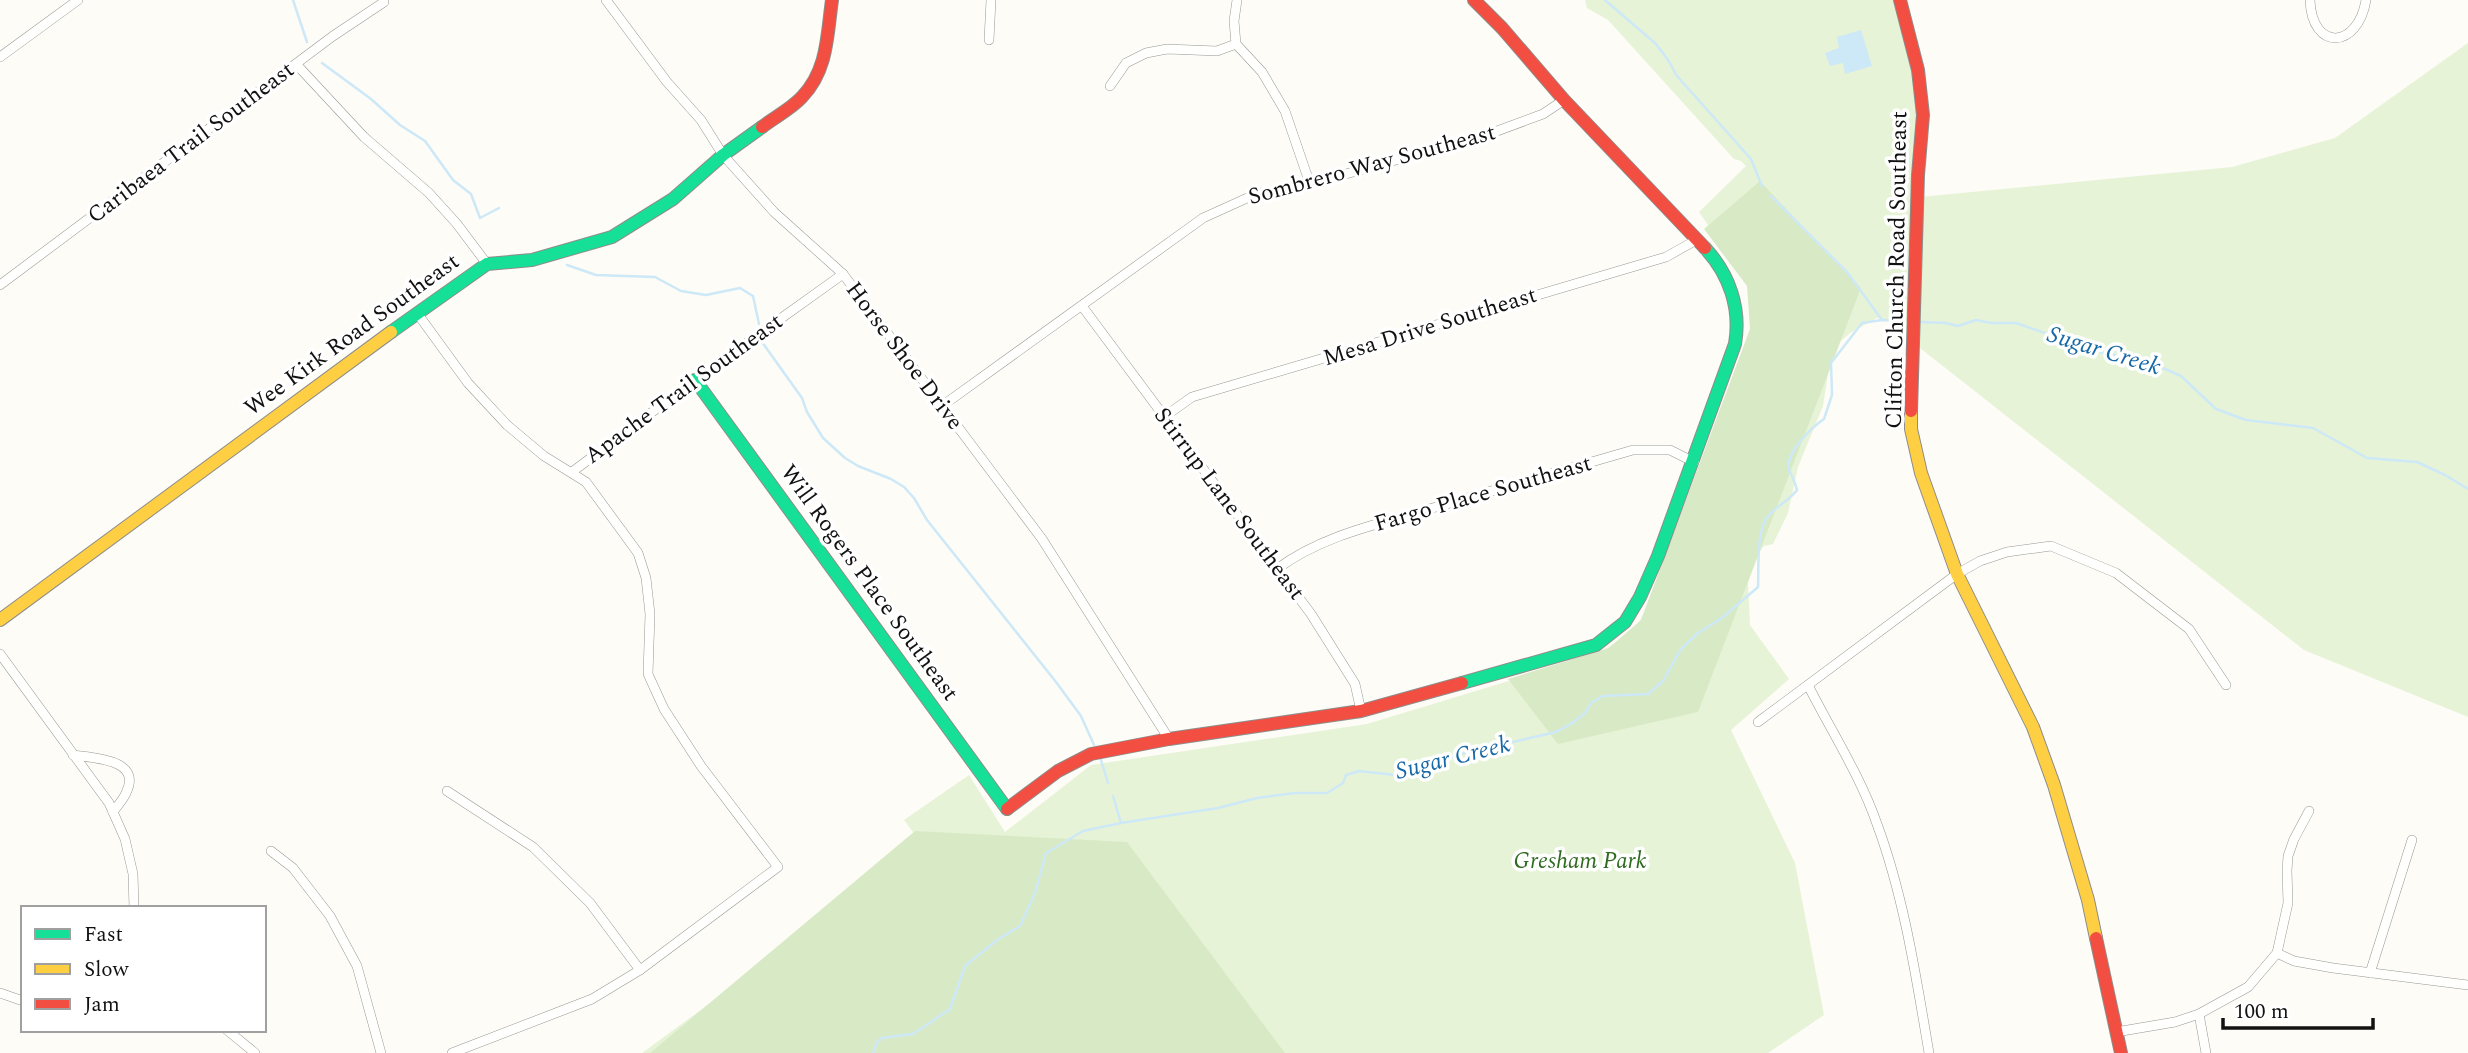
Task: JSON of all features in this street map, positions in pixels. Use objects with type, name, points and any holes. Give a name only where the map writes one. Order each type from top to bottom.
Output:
[{"type":"street","points":[[0,57],[78,0]]},
{"type":"street","name":"Horse Shoe Drive","points":[[606,0],[667,82],[701,120],[723,155],[774,212],[843,274],[1042,539],[1169,739]]},
{"type":"street","name":"Wee Kirk Road Southeast","points":[[0,620],[487,264],[532,260],[612,237],[673,199],[723,155],[801,99],[811,87],[818,76],[824,52],[832,0]]},
{"type":"street","points":[[989,40],[990,0]]},
{"type":"street","points":[[1237,0],[1234,21],[1236,44],[1262,72],[1285,111],[1310,184]]},
{"type":"street","points":[[1169,739],[1361,711],[1555,658],[1596,645],[1616,632],[1642,591],[1694,462],[1735,344],[1738,310],[1728,281],[1698,239],[1564,100],[1474,0]]},
{"type":"street","name":"Clifton Church Road Southeast","points":[[1900,0],[1918,70],[1923,115],[1910,379],[1911,429],[1922,473],[1957,574],[2033,727],[2054,785],[2088,900],[2121,1053]]},
{"type":"street","points":[[2311,0],[2313,20],[2318,30],[2334,37],[2349,34],[2357,27],[2366,0]]},
{"type":"street","name":"Caribaea Trail Southeast","points":[[0,285],[333,36],[384,2]]},
{"type":"street","points":[[1110,86],[1126,63],[1146,53],[1167,50],[1217,51],[1236,44]]},
{"type":"street","points":[[297,65],[364,136],[429,193],[487,264]]},
{"type":"street","name":"Sombrero Way Southeast","points":[[942,406],[1203,218],[1256,194],[1310,184],[1489,134],[1543,114],[1564,100]]},
{"type":"street","name":"Mesa Drive Southeast","points":[[1164,417],[1192,397],[1666,257],[1698,239]]},
{"type":"street","name":"Apache Trail Southeast","points":[[417,313],[468,383],[507,425],[544,456],[572,472],[843,274]]},
{"type":"street","name":"Stirrup Lane Southeast","points":[[1082,306],[1311,614],[1355,684],[1361,711]]},
{"type":"street","name":"Will Rogers Place Southeast","points":[[695,380],[1008,810],[1058,771],[1091,754],[1169,739]]},
{"type":"street","name":"Fargo Place Southeast","points":[[1277,569],[1295,555],[1373,526],[1633,450],[1671,450],[1694,462]]},
{"type":"street","points":[[452,1053],[592,999],[640,970],[778,867],[701,766],[664,709],[648,674],[650,614],[646,578],[638,553],[586,482],[572,472]]},
{"type":"street","points":[[1758,722],[1957,574],[1980,561],[2007,552],[2051,546],[2116,573],[2189,629],[2226,685]]},
{"type":"street","points":[[0,654],[113,812],[125,839],[133,874],[134,906]]},
{"type":"street","points":[[1808,685],[1866,794],[1877,822],[1900,904],[1929,1053]]},
{"type":"street","points":[[73,755],[114,761],[122,767],[129,779],[127,791],[113,812]]},
{"type":"street","points":[[447,791],[533,847],[590,903],[640,970]]},
{"type":"street","points":[[2116,1032],[2175,1022],[2199,1014],[2249,987],[2277,953],[2288,903],[2288,856],[2309,811]]},
{"type":"street","points":[[2370,973],[2412,840]]},
{"type":"street","points":[[271,851],[293,868],[330,916],[357,966],[381,1053]]},
{"type":"street","points":[[2277,953],[2294,961],[2468,985]]},
{"type":"street","points":[[0,993],[21,1000]]},
{"type":"street","points":[[2199,1014],[2207,1053]]},
{"type":"street","points":[[229,1032],[255,1053]]},
{"type":"green space","name":"Gresham Park","points":[[1585,0],[1899,0],[1923,89],[1920,197],[2232,167],[2335,138],[2468,43],[2468,717],[2304,650],[1920,348],[1894,322],[1877,318],[1850,333],[1832,349],[1823,406],[1798,467],[1788,513],[1773,544],[1764,546],[1744,572],[1748,583],[1750,625],[1789,679],[1731,730],[1795,863],[1824,1015],[1768,1053],[642,1053],[882,877],[999,947],[904,820],[969,775],[1005,832],[1091,765],[1367,724],[1598,654],[1637,628],[1712,456],[1751,338],[1750,286],[1699,212],[1746,166],[1734,159],[1608,20],[1587,8]]},
{"type":"green space","points":[[1760,181],[1861,288],[1698,712],[1558,744],[1508,679],[1609,648],[1641,620],[1750,329],[1747,286],[1704,229]]},
{"type":"green space","points":[[915,831],[1127,842],[1285,1053],[650,1053]]},
{"type":"water","points":[[1861,30],[1872,66],[1845,74],[1843,63],[1830,66],[1825,53],[1839,48],[1837,37]]},
{"type":"waterway","points":[[293,0],[307,42]]},
{"type":"waterway","points":[[1605,0],[1656,44],[1677,76],[1751,159],[1762,186]]},
{"type":"waterway","points":[[322,63],[371,99],[400,125],[425,141],[453,180],[471,194],[480,218],[499,208]]},
{"type":"waterway","points":[[1771,196],[1847,272],[1882,320]]},
{"type":"waterway","points":[[567,265],[596,275],[655,277],[681,291],[706,295],[740,288],[753,296],[759,324]]},
{"type":"waterway","name":"Sugar Creek","points":[[1921,322],[1958,326],[1976,320],[2016,323],[2097,351],[2156,365],[2181,376],[2216,409],[2246,420],[2313,428],[2367,458],[2417,462],[2468,489]]},
{"type":"waterway","name":"Sugar Creek","points":[[873,1053],[877,1042],[882,1038],[913,1034],[950,1009],[965,966],[997,940],[1020,926],[1035,893],[1046,853],[1083,831],[1218,808],[1257,798],[1295,793],[1327,793],[1343,783],[1346,775],[1359,771],[1395,775],[1465,753],[1556,732],[1574,722],[1585,713],[1592,702],[1603,696],[1648,694],[1663,681],[1681,649],[1758,587],[1759,550],[1764,522],[1797,490],[1789,463],[1800,441],[1824,419],[1832,395],[1831,363],[1862,323],[1903,321]]},
{"type":"waterway","points":[[762,342],[802,398],[823,438],[845,458],[891,479],[904,487],[914,498],[927,520],[1081,716],[1094,745]]},
{"type":"waterway","points":[[1101,760],[1108,783]]},
{"type":"waterway","points":[[1113,796],[1121,823]]},
{"type":"traffic: fast","points":[[391,332],[487,264],[532,260],[612,237],[673,199],[723,155],[762,127]]},
{"type":"traffic: fast","points":[[1462,683],[1596,645],[1625,622],[1640,597],[1658,556],[1735,344],[1736,318],[1732,293],[1721,269],[1705,248]]},
{"type":"traffic: fast","points":[[695,380],[1007,809]]},
{"type":"traffic: slow","points":[[0,620],[391,332]]},
{"type":"traffic: slow","points":[[1911,411],[1911,429],[1921,473],[1957,574],[2033,727],[2054,785],[2088,900],[2096,938]]},
{"type":"traffic: jam","points":[[762,127],[798,101],[811,87],[825,52],[832,0]]},
{"type":"traffic: jam","points":[[1474,0],[1564,100],[1705,248]]},
{"type":"traffic: jam","points":[[1900,0],[1918,70],[1923,115],[1918,175],[1911,411]]},
{"type":"traffic: jam","points":[[1007,809],[1058,771],[1091,754],[1169,739],[1361,711],[1462,683]]},
{"type":"traffic: jam","points":[[2096,938],[2121,1053]]}]
